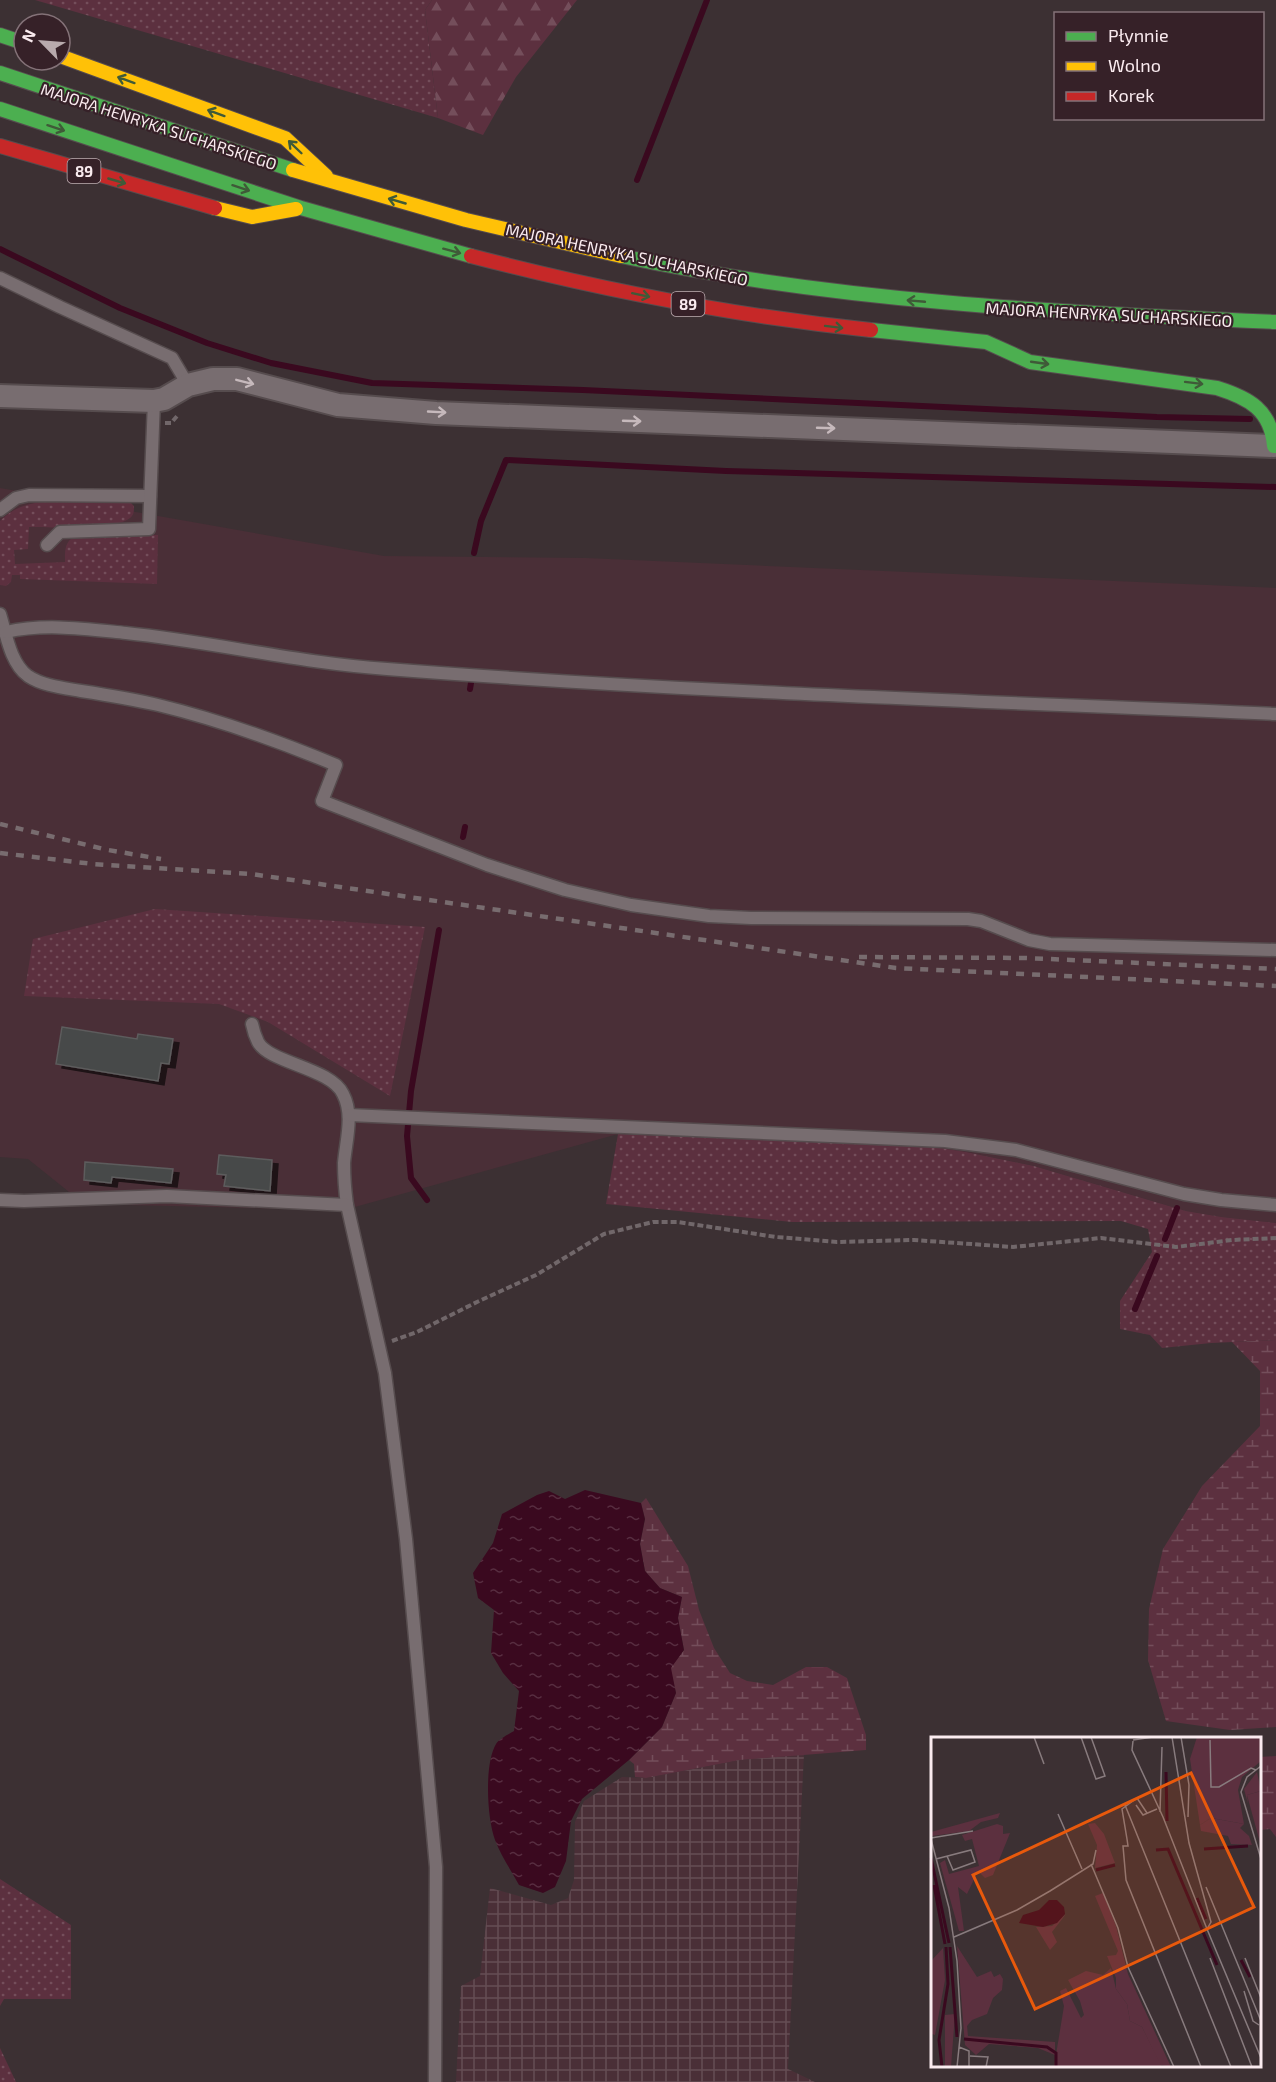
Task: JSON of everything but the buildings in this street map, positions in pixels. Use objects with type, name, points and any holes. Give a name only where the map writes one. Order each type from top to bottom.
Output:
[{"type":"highway","name":"89","points":[[72,60],[285,138],[331,182]]},
{"type":"highway","name":"MAJORA HENRYKA SUCHARSKIEGO","points":[[0,73],[331,182],[461,219],[575,247],[696,271],[819,291],[975,307],[1276,322]]},
{"type":"highway","name":"MAJORA HENRYKA SUCHARSKIEGO","points":[[0,109],[301,208],[395,236],[540,274],[662,300],[802,323],[986,342],[1030,362],[1205,385],[1231,391],[1252,403],[1264,414],[1273,427],[1275,446]]},
{"type":"highway","name":"89","points":[[0,147],[252,217],[301,208]]},
{"type":"street","points":[[0,396],[154,401],[164,399],[188,386],[213,379],[237,379],[338,405],[436,412],[1275,446]]},
{"type":"lane","points":[[0,278],[172,358],[188,386]]},
{"type":"lane","points":[[47,545],[60,532],[149,529],[154,401]]},
{"type":"lane","points":[[0,510],[16,498],[29,495],[150,496]]},
{"type":"lane","points":[[0,614],[12,653],[28,676],[57,687],[156,704],[225,722],[284,744],[336,765],[321,801],[487,866],[599,898],[672,912],[719,916],[794,919],[948,917],[968,919],[981,921],[1029,940],[1050,944],[1276,950]]},
{"type":"lane","points":[[6,632],[28,627],[108,631],[169,638],[314,662],[386,669],[741,691],[1276,714]]},
{"type":"lane","points":[[252,1024],[258,1044],[270,1052],[335,1082],[343,1092],[347,1103],[349,1115],[344,1182],[347,1205],[385,1373],[406,1539],[436,1867],[435,2082]]},
{"type":"lane","points":[[349,1115],[963,1142],[1016,1150],[1184,1194],[1276,1205]]},
{"type":"lane","points":[[0,1200],[166,1196],[347,1205]]},
{"type":"path","points":[[380,1346],[417,1332],[536,1275],[604,1234],[653,1222],[678,1222],[776,1237],[837,1242],[914,1240],[1013,1247],[1101,1238],[1176,1247],[1232,1240],[1276,1238]]},
{"type":"shaded area","points":[[0,488],[384,556],[586,558],[1276,588],[1276,1223],[1186,1211],[1034,1166],[966,1152],[785,1140],[618,1134],[344,1210],[84,1204],[28,1159],[0,1157]]},
{"type":"shaded area","points":[[804,1754],[788,2069],[815,2082],[456,2082],[461,1986],[480,1976],[490,1888],[551,1905],[568,1898],[574,1880],[575,1822],[584,1801],[622,1777],[646,1778],[740,1760]]},
{"type":"green space","points":[[35,0],[432,0],[425,10],[438,118]]},
{"type":"green space","points":[[432,0],[577,0],[516,77],[483,135],[438,118],[425,10]]},
{"type":"green space","points":[[55,500],[131,503],[134,506],[133,514],[125,521],[100,526],[29,527],[28,549],[14,550],[15,564],[65,562],[67,545],[74,537],[158,535],[157,584],[20,579],[20,575],[12,575],[11,582],[6,586],[0,585],[0,521],[20,507],[31,504]]},
{"type":"green space","points":[[155,909],[425,927],[390,1096],[268,1022],[219,1004],[24,996],[33,939]]},
{"type":"green space","points":[[618,1134],[926,1146],[1034,1166],[1186,1211],[1276,1223],[1276,1340],[1162,1348],[1150,1335],[1120,1329],[1120,1301],[1152,1252],[1148,1229],[1121,1221],[792,1222],[606,1204]]},
{"type":"green space","points":[[1276,1340],[1276,1727],[1230,1730],[1166,1721],[1148,1660],[1149,1609],[1163,1549],[1202,1486],[1260,1426],[1260,1371],[1232,1342]]},
{"type":"green space","points":[[646,1498],[688,1566],[699,1610],[714,1648],[730,1673],[747,1681],[773,1685],[806,1667],[827,1667],[847,1678],[866,1735],[866,1750],[740,1760],[646,1778],[635,1777],[634,1764],[629,1760],[662,1727],[676,1693],[670,1668],[684,1650],[678,1618],[682,1597],[660,1588],[645,1571],[640,1544],[645,1519],[641,1503]]},
{"type":"green space","points":[[1276,1756],[1276,1837],[1270,1829],[1261,1830],[1261,1757]]},
{"type":"green space","points":[[0,1879],[71,1925],[71,1999],[4,1999],[0,2006]]},
{"type":"green space","points":[[0,2048],[16,2082],[0,2082]]},
{"type":"water","points":[[585,1490],[641,1503],[645,1519],[640,1544],[645,1571],[660,1588],[682,1597],[678,1618],[684,1650],[671,1668],[676,1693],[662,1727],[629,1760],[582,1799],[571,1821],[566,1861],[555,1887],[543,1893],[519,1885],[500,1852],[492,1831],[488,1778],[492,1753],[502,1738],[514,1731],[519,1691],[503,1673],[491,1653],[494,1610],[478,1598],[473,1573],[493,1543],[502,1514],[549,1491],[565,1499]]},
{"type":"waterway","points":[[637,180],[707,0]]},
{"type":"waterway","points":[[0,249],[120,308],[207,343],[271,363],[372,383],[583,390],[1157,417],[1250,419]]},
{"type":"waterway","points":[[474,553],[481,521],[506,460],[726,471],[1276,487]]},
{"type":"waterway","points":[[470,689],[471,683]]},
{"type":"waterway","points":[[463,837],[465,827]]},
{"type":"waterway","points":[[427,1200],[411,1178],[407,1136],[411,1091],[439,930]]},
{"type":"waterway","points":[[1165,1239],[1177,1208]]},
{"type":"waterway","points":[[1135,1309],[1157,1256]]},
{"type":"railway","points":[[0,824],[108,850],[161,859]]},
{"type":"railway","points":[[0,853],[93,864],[251,874],[896,968],[1276,986]]},
{"type":"railway","points":[[859,957],[1026,958],[1276,969]]},
{"type":"traffic: fast","points":[[0,35],[12,39]]},
{"type":"traffic: fast","points":[[0,73],[293,170]]},
{"type":"traffic: fast","points":[[0,109],[301,208],[471,256]]},
{"type":"traffic: fast","points":[[621,256],[702,272],[865,294],[1029,309],[1276,322]]},
{"type":"traffic: fast","points":[[871,330],[986,342],[1030,362],[1217,388],[1239,396],[1256,407],[1268,423],[1274,446],[1276,446]]},
{"type":"traffic: slow","points":[[72,60],[285,138],[326,176]]},
{"type":"traffic: slow","points":[[293,170],[466,220],[621,256]]},
{"type":"traffic: slow","points":[[215,208],[252,217],[296,209]]},
{"type":"traffic: jam","points":[[0,146],[215,208]]},
{"type":"traffic: jam","points":[[471,256],[619,291],[770,317],[871,330]]}]
